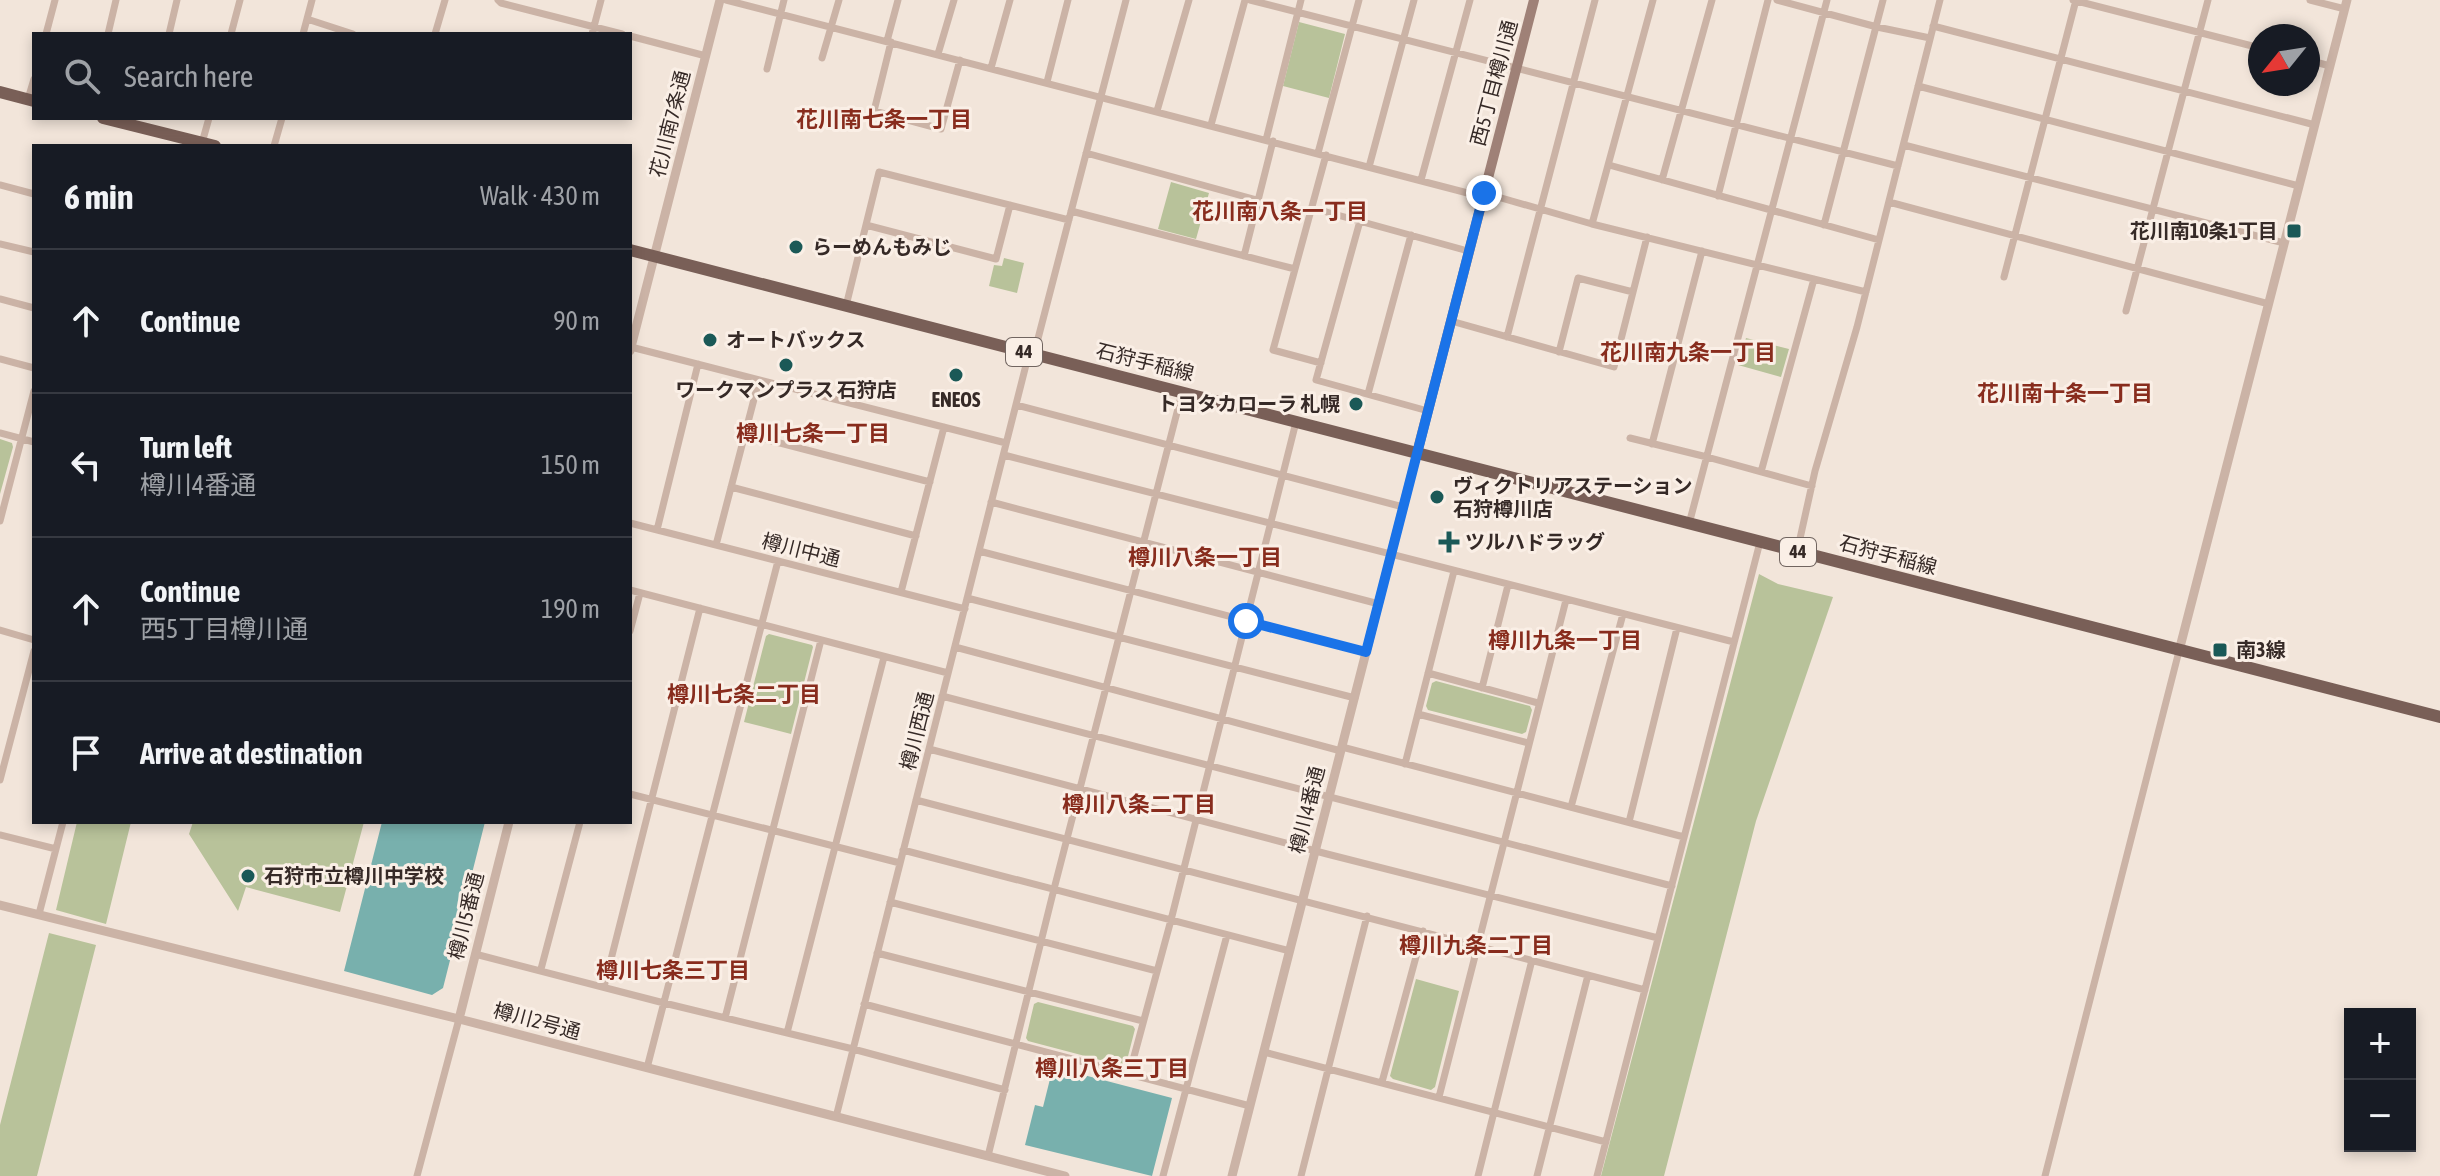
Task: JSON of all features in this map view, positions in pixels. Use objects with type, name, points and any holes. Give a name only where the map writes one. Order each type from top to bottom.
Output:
[{"type":"main road","name":"西5丁目樽川通","points":[[1417,453],[1534,0]]},
{"type":"main road","points":[[0,92],[31,100]]},
{"type":"main road","points":[[111,120],[208,144]]},
{"type":"main road","name":"石狩手稲線","points":[[632,250],[2440,717]]},
{"type":"street","points":[[47,32],[55,0]]},
{"type":"street","points":[[108,32],[116,0]]},
{"type":"street","points":[[169,32],[177,0]]},
{"type":"street","points":[[232,32],[240,0]]},
{"type":"street","points":[[304,32],[312,0]]},
{"type":"street","points":[[436,32],[445,0]]},
{"type":"street","points":[[498,0],[593,30],[601,0]]},
{"type":"street","points":[[723,0],[1866,292]]},
{"type":"street","name":"花川南7条通","points":[[655,256],[723,0]]},
{"type":"street","points":[[767,69],[784,0]]},
{"type":"street","points":[[822,58],[839,0]]},
{"type":"street","points":[[898,0],[874,111],[941,129],[960,60]]},
{"type":"street","points":[[938,54],[954,0]]},
{"type":"street","points":[[991,68],[1010,0]]},
{"type":"street","points":[[1047,82],[1068,0]]},
{"type":"street","name":"樽川西通","points":[[836,1117],[1006,443],[1070,216],[1126,0]]},
{"type":"street","points":[[1157,111],[1189,0]]},
{"type":"street","points":[[1211,125],[1247,0],[1898,166]]},
{"type":"street","points":[[1244,256],[1301,0]]},
{"type":"street","points":[[1321,363],[1273,350],[1312,208],[1359,0]]},
{"type":"street","points":[[1369,167],[1414,0]]},
{"type":"street","points":[[1421,180],[1470,0]]},
{"type":"street","points":[[1507,337],[1595,0]]},
{"type":"street","points":[[1592,224],[1653,0]]},
{"type":"street","points":[[1662,180],[1712,0]]},
{"type":"street","points":[[1718,196],[1768,0]]},
{"type":"street","points":[[1777,0],[1930,38]]},
{"type":"street","points":[[1689,524],[1827,0]]},
{"type":"street","points":[[1824,225],[1883,0]]},
{"type":"street","points":[[1797,552],[1940,0]]},
{"type":"street","points":[[2004,277],[2075,0],[2248,45]]},
{"type":"street","points":[[2126,311],[2208,0]]},
{"type":"street","points":[[2045,1176],[2346,4],[2310,0]]},
{"type":"street","points":[[307,19],[347,32]]},
{"type":"street","points":[[1933,26],[2315,125]]},
{"type":"street","points":[[632,37],[706,56]]},
{"type":"street","points":[[2320,63],[2330,66]]},
{"type":"street","points":[[1918,86],[2299,186]]},
{"type":"street","points":[[208,144],[209,120]]},
{"type":"street","points":[[275,144],[281,120]]},
{"type":"street","points":[[1904,145],[2284,243]]},
{"type":"street","points":[[1086,153],[1257,200]]},
{"type":"street","points":[[1609,165],[1879,240]]},
{"type":"street","points":[[846,306],[879,172],[1295,269]]},
{"type":"street","points":[[0,185],[32,193]]},
{"type":"street","points":[[1889,202],[2269,304]]},
{"type":"street","points":[[866,225],[996,259],[1010,205]]},
{"type":"street","points":[[1312,208],[1468,251]]},
{"type":"street","points":[[1360,221],[1316,380],[1428,411]]},
{"type":"street","points":[[1368,394],[1411,235]]},
{"type":"street","points":[[1451,321],[1614,367],[1647,237]]},
{"type":"street","points":[[0,244],[32,252]]},
{"type":"street","points":[[1652,444],[1702,251]]},
{"type":"street","points":[[632,345],[655,256]]},
{"type":"street","points":[[1559,352],[1578,278],[1633,292]]},
{"type":"street","points":[[1761,472],[1814,279]]},
{"type":"street","points":[[0,299],[32,307]]},
{"type":"street","points":[[632,349],[1006,443]]},
{"type":"street","points":[[0,359],[32,367]]},
{"type":"street","points":[[657,530],[698,364]]},
{"type":"street","points":[[716,545],[759,380]]},
{"type":"street","points":[[988,1156],[1182,393]]},
{"type":"street","points":[[0,521],[32,399]]},
{"type":"street","points":[[1016,405],[1403,507]]},
{"type":"street","points":[[1129,1075],[1296,422]]},
{"type":"street","points":[[901,592],[944,427]]},
{"type":"street","points":[[0,433],[32,442]]},
{"type":"street","points":[[745,434],[930,482]]},
{"type":"street","points":[[1630,438],[1812,486]]},
{"type":"street","name":"樽川4番通","points":[[1232,1176],[1417,453]]},
{"type":"street","points":[[1004,455],[1734,642]]},
{"type":"street","points":[[731,487],[916,536]]},
{"type":"street","points":[[991,502],[1379,604]]},
{"type":"street","name":"樽川中通","points":[[632,524],[965,609]]},
{"type":"street","points":[[1597,1176],[1760,542]]},
{"type":"street","points":[[979,551],[1366,652]]},
{"type":"street","points":[[647,1068],[778,561]]},
{"type":"street","points":[[1405,764],[1454,571]]},
{"type":"street","points":[[1482,688],[1508,585]]},
{"type":"street","points":[[632,591],[948,673]]},
{"type":"street","points":[[632,623],[640,593]]},
{"type":"street","points":[[967,598],[1355,698]]},
{"type":"street","points":[[1439,1097],[1566,600]]},
{"type":"street","points":[[604,987],[700,608]]},
{"type":"street","points":[[1571,807],[1623,614]]},
{"type":"street","points":[[1629,822],[1677,628]]},
{"type":"street","points":[[0,630],[32,639]]},
{"type":"street","points":[[725,1018],[821,640]]},
{"type":"street","points":[[955,647],[1684,837]]},
{"type":"street","points":[[787,1033],[884,657]]},
{"type":"street","points":[[0,780],[32,659]]},
{"type":"street","points":[[1428,673],[1538,703]]},
{"type":"street","points":[[942,696],[1672,886]]},
{"type":"street","points":[[1418,714],[1528,743]]},
{"type":"street","points":[[929,749],[1658,938]]},
{"type":"street","points":[[632,795],[900,863]]},
{"type":"street","points":[[916,800],[1645,990]]},
{"type":"street","points":[[39,914],[62,824]]},
{"type":"street","name":"樽川5番通","points":[[459,1019],[508,824]]},
{"type":"street","points":[[541,969],[579,824]]},
{"type":"street","points":[[0,835],[56,849]]},
{"type":"street","points":[[903,850],[1290,951]]},
{"type":"street","points":[[890,902],[1157,971]]},
{"type":"street","name":"樽川2号通","points":[[0,905],[459,1019],[1065,1176]]},
{"type":"street","points":[[1301,1176],[1367,916]]},
{"type":"street","points":[[1382,1082],[1423,931]]},
{"type":"street","points":[[1163,1176],[1227,935]]},
{"type":"street","points":[[877,953],[1143,1021]]},
{"type":"street","points":[[475,954],[1005,1090]]},
{"type":"street","points":[[1478,1176],[1532,960]]},
{"type":"street","points":[[1537,1176],[1588,975]]},
{"type":"street","points":[[864,1004],[1250,1106]]},
{"type":"street","points":[[417,1176],[459,1019]]},
{"type":"street","points":[[1264,1052],[1606,1142]]},
{"type":"green space","points":[[1299,22],[1345,34],[1329,98],[1283,86]]},
{"type":"green space","points":[[1171,182],[1209,193],[1196,239],[1158,229]]},
{"type":"green space","points":[[1004,258],[1024,263],[1017,293],[989,286],[994,265],[1002,266]]},
{"type":"green space","points":[[1746,338],[1789,349],[1781,377],[1738,365]]},
{"type":"green space","points":[[0,439],[12,443],[13,447],[0,494]]},
{"type":"green space","points":[[1759,574],[1778,584],[1833,597],[1756,821],[1664,1176],[1601,1176]]},
{"type":"green space","points":[[769,634],[813,647],[791,734],[744,722]]},
{"type":"green space","points":[[1436,681],[1530,706],[1532,710],[1526,732],[1522,734],[1428,710],[1426,706],[1432,683]]},
{"type":"green space","points":[[77,824],[131,824],[106,924],[56,910]]},
{"type":"green space","points":[[192,824],[363,824],[340,912],[246,887],[238,911],[189,834]]},
{"type":"green space","points":[[49,933],[96,945],[37,1176],[0,1176],[0,1125]]},
{"type":"green space","points":[[1416,979],[1459,991],[1435,1087],[1431,1090],[1390,1076]]},
{"type":"green space","points":[[1038,1002],[1133,1026],[1135,1029],[1126,1064],[1123,1066],[1028,1041],[1026,1038],[1034,1004]]},
{"type":"water","points":[[381,824],[484,824],[443,988],[432,995],[344,971]]},
{"type":"water","points":[[1053,1067],[1172,1098],[1152,1176],[1025,1145],[1035,1105],[1043,1107]]},
{"type":"place","name":"花川南10条1丁目","points":[[2294,231]]},
{"type":"place","name":"らーめんもみじ","points":[[796,247]]},
{"type":"place","name":"オートバックス","points":[[710,340]]},
{"type":"place","name":"ワークマンプラス 石狩店","points":[[786,365]]},
{"type":"place","name":"ENEOS","points":[[956,375]]},
{"type":"place","name":"トヨタカローラ 札幌","points":[[1356,404]]},
{"type":"place","name":"ヴィクトリアステーション 石狩樽川店","points":[[1437,497]]},
{"type":"place","name":"ツルハドラッグ","points":[[1449,542]]},
{"type":"place","name":"南3線","points":[[2220,650]]},
{"type":"place","name":"石狩市立樽川中学校","points":[[248,876]]},
{"type":"district","name":"花川南七条一丁目","points":[[884,119]]},
{"type":"district","name":"花川南八条一丁目","points":[[1280,211]]},
{"type":"district","name":"花川南九条一丁目","points":[[1688,352]]},
{"type":"district","name":"花川南十条一丁目","points":[[2065,393]]},
{"type":"district","name":"樽川七条一丁目","points":[[813,433]]},
{"type":"district","name":"樽川八条一丁目","points":[[1205,557]]},
{"type":"district","name":"樽川九条一丁目","points":[[1565,640]]},
{"type":"district","name":"樽川七条二丁目","points":[[744,694]]},
{"type":"district","name":"樽川八条二丁目","points":[[1139,804]]},
{"type":"district","name":"樽川九条二丁目","points":[[1476,945]]},
{"type":"district","name":"樽川七条三丁目","points":[[673,970]]},
{"type":"district","name":"樽川八条三丁目","points":[[1112,1068]]},
{"type":"route","points":[[1246,621],[1366,652],[1484,193]]}]
